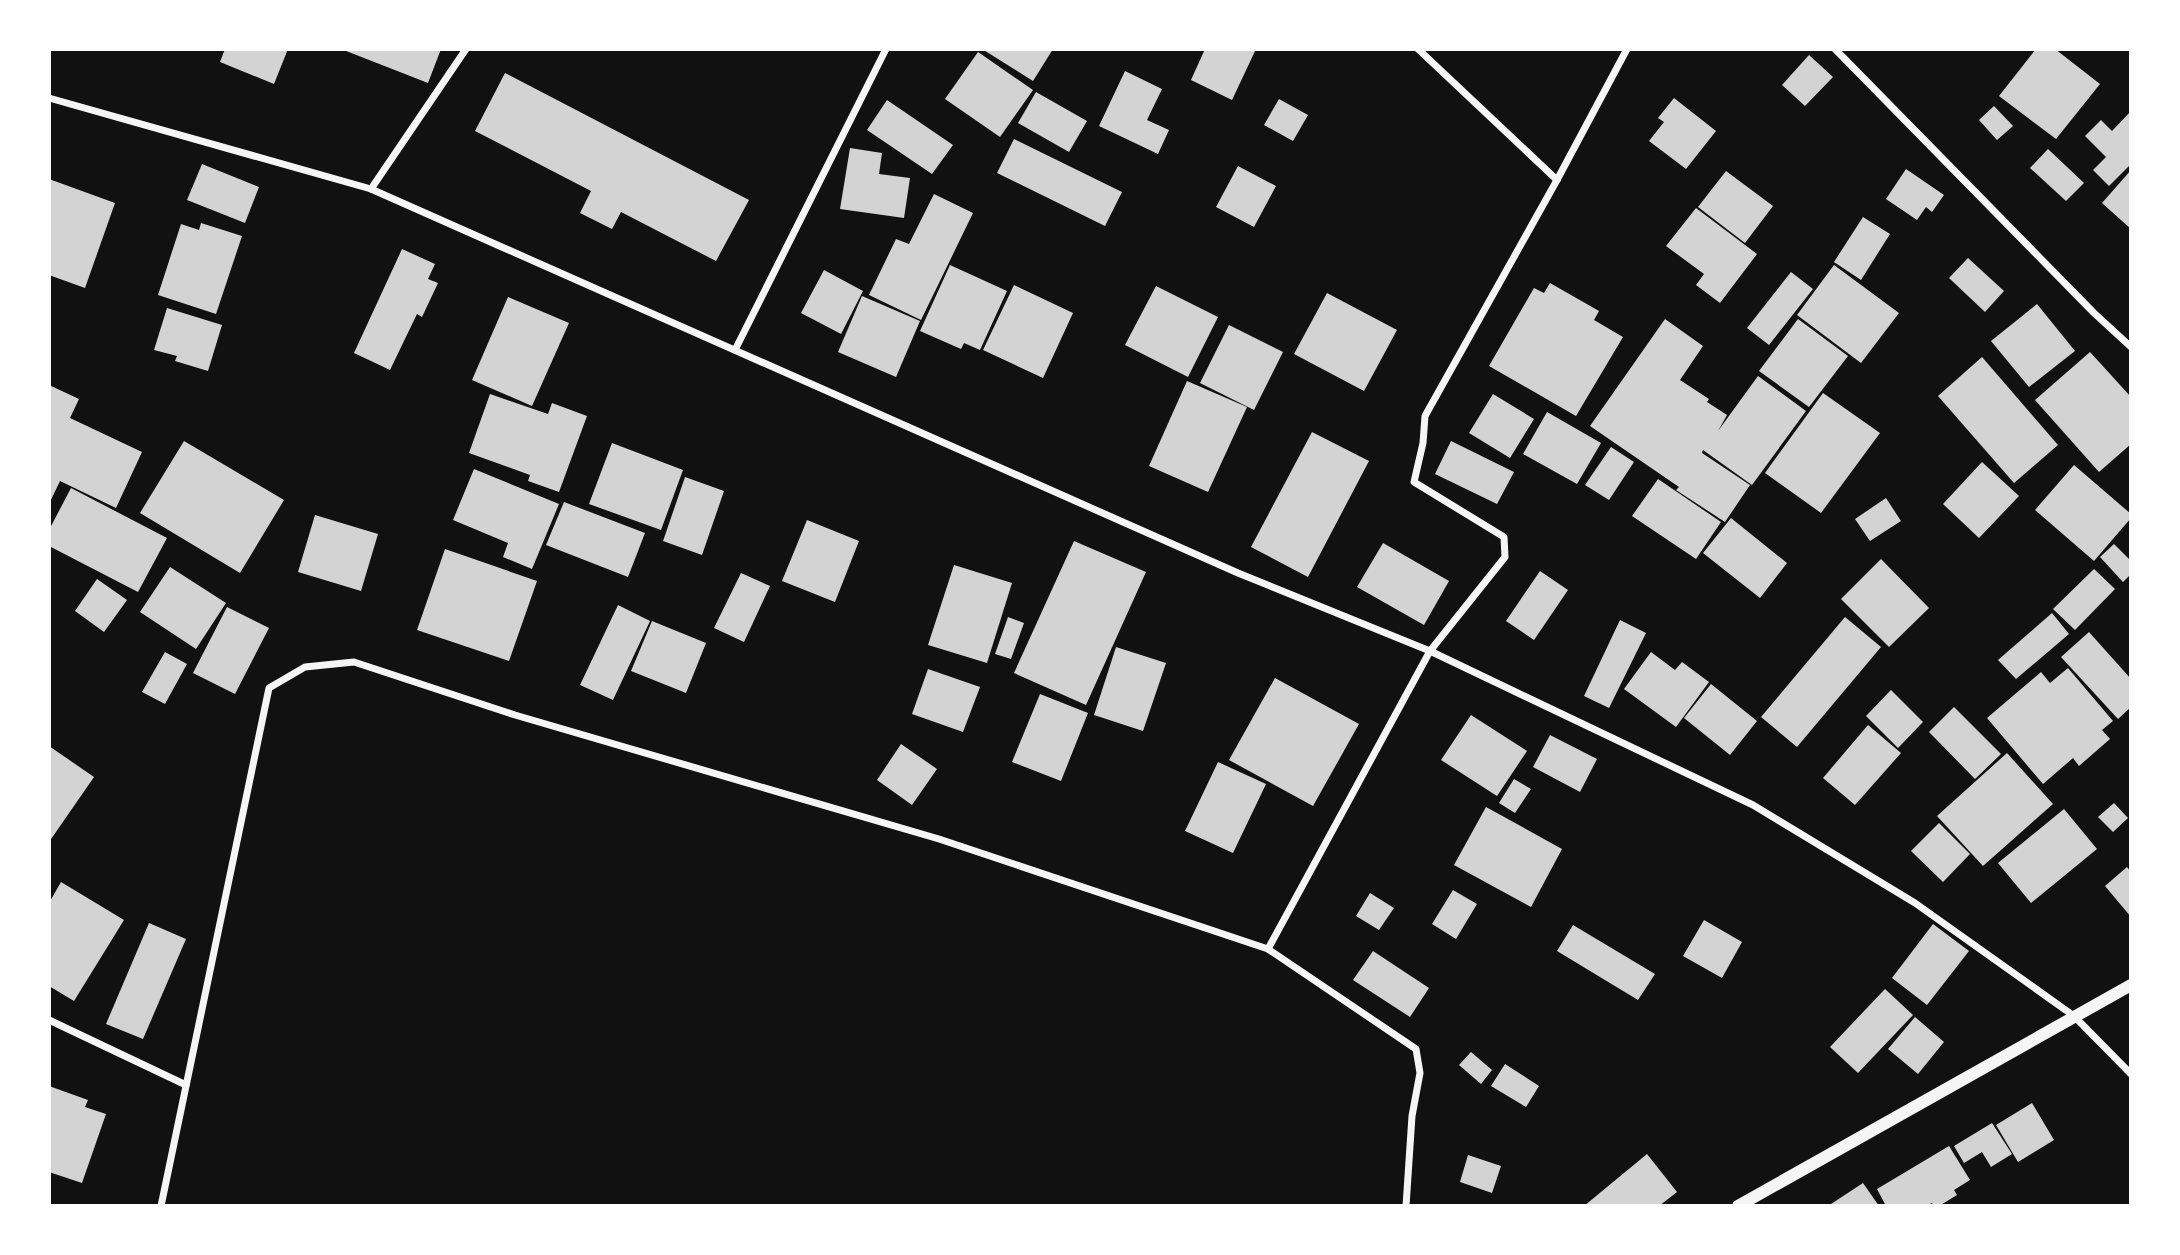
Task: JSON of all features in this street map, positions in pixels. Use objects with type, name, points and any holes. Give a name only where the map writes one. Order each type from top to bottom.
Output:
[{"type":"street","points":[[371,189],[466,49]]},
{"type":"street","points":[[736,350],[886,49]]},
{"type":"street","points":[[1418,49],[1557,180]]},
{"type":"street","points":[[1268,949],[1430,651],[1505,557],[1504,537],[1414,482],[1423,443],[1425,416],[1627,49]]},
{"type":"street","points":[[1835,49],[2094,313],[2131,347]]},
{"type":"street","points":[[49,98],[371,189],[1238,573],[1430,651],[1753,805],[1915,903],[2074,1016],[2131,1074]]},
{"type":"street","points":[[160,1206],[269,688],[305,667],[354,662],[515,715],[939,839],[1268,949],[1416,1049],[1420,1073],[1412,1116],[1406,1206]]},
{"type":"street","points":[[1738,1206],[2131,985]]},
{"type":"street","points":[[49,1020],[186,1085]]},
{"type":"building","points":[[225,49],[288,49],[274,84],[220,62]]},
{"type":"building","points":[[341,49],[441,49],[428,83]]},
{"type":"building","points":[[982,49],[1053,49],[1033,81]]},
{"type":"building","points":[[1205,49],[1256,49],[1232,100],[1191,80]]},
{"type":"building","points":[[2036,49],[2055,49],[2100,84],[2056,139],[1999,96]]},
{"type":"building","points":[[978,52],[1033,90],[1000,137],[945,99]]},
{"type":"building","points":[[1809,55],[1833,77],[1805,106],[1782,85]]},
{"type":"building","points":[[1125,71],[1162,89],[1147,120],[1169,130],[1158,154],[1099,126]]},
{"type":"building","points":[[505,73],[749,200],[716,261],[621,212],[612,229],[580,213],[591,191],[475,131]]},
{"type":"building","points":[[1036,92],[1087,121],[1069,152],[1018,123]]},
{"type":"building","points":[[1674,98],[1716,131],[1686,169],[1649,141],[1664,122],[1658,118]]},
{"type":"building","points":[[1279,99],[1308,115],[1293,141],[1264,125]]},
{"type":"building","points":[[887,100],[953,145],[932,174],[867,130]]},
{"type":"building","points":[[1994,106],[2013,126],[1997,140],[1979,120]]},
{"type":"building","points":[[2131,111],[2131,164],[2109,186],[2093,170],[2106,157],[2085,136],[2101,120],[2112,131]]},
{"type":"building","points":[[1014,139],[1122,192],[1105,226],[997,173]]},
{"type":"building","points":[[850,148],[882,153],[879,174],[910,178],[904,218],[840,209]]},
{"type":"building","points":[[2048,149],[2084,183],[2066,201],[2030,168]]},
{"type":"building","points":[[202,164],[259,187],[245,223],[187,200]]},
{"type":"building","points":[[1238,166],[1276,186],[1254,227],[1216,207]]},
{"type":"building","points":[[1906,169],[1944,195],[1932,212],[1926,207],[1917,220],[1886,199]]},
{"type":"building","points":[[2131,170],[2131,229],[2102,203]]},
{"type":"building","points":[[1726,171],[1773,206],[1745,243],[1698,207]]},
{"type":"building","points":[[49,179],[115,203],[85,288],[49,275]]},
{"type":"building","points":[[934,194],[973,213],[921,320],[869,295],[896,239],[909,244]]},
{"type":"building","points":[[1696,208],[1757,254],[1720,303],[1696,285],[1704,274],[1666,246]]},
{"type":"building","points":[[1863,217],[1890,234],[1861,280],[1834,262]]},
{"type":"building","points":[[201,223],[242,236],[216,314],[158,295],[181,224],[199,230]]},
{"type":"building","points":[[402,249],[435,264],[428,279],[438,283],[422,317],[417,314],[390,370],[354,353]]},
{"type":"building","points":[[1968,258],[2004,291],[1985,312],[1949,278]]},
{"type":"building","points":[[950,265],[1007,291],[980,350],[964,343],[961,349],[920,331]]},
{"type":"building","points":[[1834,265],[1899,313],[1861,363],[1797,315]]},
{"type":"building","points":[[824,270],[863,291],[841,334],[801,313]]},
{"type":"building","points":[[1791,272],[1813,289],[1769,345],[1747,328]]},
{"type":"building","points":[[1550,283],[1599,311],[1594,320],[1623,337],[1576,416],[1489,366],[1534,288],[1544,293]]},
{"type":"building","points":[[1014,285],[1073,313],[1043,378],[983,350]]},
{"type":"building","points":[[1156,286],[1218,317],[1188,377],[1125,345]]},
{"type":"building","points":[[1327,293],[1397,330],[1364,391],[1294,354]]},
{"type":"building","points":[[862,296],[920,321],[896,377],[838,352]]},
{"type":"building","points":[[508,297],[569,323],[532,406],[472,380]]},
{"type":"building","points":[[2037,304],[2075,351],[2029,387],[1991,341]]},
{"type":"building","points":[[167,308],[222,325],[208,371],[175,361],[177,356],[154,350]]},
{"type":"building","points":[[1665,319],[1703,346],[1680,380],[1727,415],[1718,431],[1758,376],[1806,411],[1752,485],[1703,450],[1702,453],[1750,485],[1725,522],[1676,490],[1679,487],[1590,426]]},
{"type":"building","points":[[1798,319],[1848,356],[1809,407],[1759,371]]},
{"type":"building","points":[[1229,325],[1283,352],[1254,410],[1200,383]]},
{"type":"building","points":[[2090,352],[2131,397],[2131,444],[2099,472],[2035,400]]},
{"type":"building","points":[[1982,357],[2058,445],[2014,483],[1938,396]]},
{"type":"building","points":[[1187,381],[1247,407],[1208,492],[1149,466]]},
{"type":"building","points":[[49,385],[79,399],[70,418],[142,452],[116,508],[60,481],[49,504]]},
{"type":"building","points":[[1823,393],[1880,433],[1821,513],[1765,473]]},
{"type":"building","points":[[490,394],[548,414],[552,403],[587,416],[559,492],[528,481],[530,475],[469,453]]},
{"type":"building","points":[[1493,394],[1534,419],[1510,458],[1469,433]]},
{"type":"building","points":[[1547,412],[1601,443],[1577,484],[1523,454]]},
{"type":"building","points":[[1312,432],[1369,461],[1308,577],[1251,547]]},
{"type":"building","points":[[184,441],[284,500],[240,573],[140,513]]},
{"type":"building","points":[[1451,441],[1514,472],[1497,504],[1435,474]]},
{"type":"building","points":[[612,443],[683,470],[661,530],[589,504]]},
{"type":"building","points":[[1611,447],[1634,462],[1609,500],[1585,485]]},
{"type":"building","points":[[1982,462],[2019,496],[1979,538],[1943,504]]},
{"type":"building","points":[[2074,465],[2131,514],[2131,518],[2094,561],[2035,510]]},
{"type":"building","points":[[474,469],[559,504],[532,569],[503,557],[508,543],[453,520]]},
{"type":"building","points":[[685,477],[724,491],[702,555],[663,541]]},
{"type":"building","points":[[1658,479],[1721,522],[1696,559],[1632,516]]},
{"type":"building","points":[[71,488],[167,538],[138,592],[49,546],[49,530]]},
{"type":"building","points":[[1886,498],[1901,521],[1870,541],[1855,519]]},
{"type":"building","points":[[564,502],[645,533],[628,577],[546,545]]},
{"type":"building","points":[[315,515],[378,534],[361,591],[298,572]]},
{"type":"building","points":[[1731,518],[1787,563],[1760,598],[1703,553]]},
{"type":"building","points":[[807,520],[859,541],[835,602],[782,581]]},
{"type":"building","points":[[1074,541],[1146,572],[1086,705],[1014,673]]},
{"type":"building","points":[[1383,543],[1449,581],[1424,625],[1357,587]]},
{"type":"building","points":[[2114,544],[2131,561],[2131,574],[2123,582],[2100,557]]},
{"type":"building","points":[[445,549],[537,581],[509,661],[417,630]]},
{"type":"building","points":[[1881,559],[1929,608],[1889,647],[1841,599]]},
{"type":"building","points":[[954,565],[1012,583],[987,663],[928,645]]},
{"type":"building","points":[[170,567],[226,603],[196,649],[140,612]]},
{"type":"building","points":[[2094,569],[2115,589],[2075,630],[2053,609]]},
{"type":"building","points":[[1540,571],[1568,590],[1534,640],[1506,621]]},
{"type":"building","points":[[741,573],[770,586],[744,642],[714,628]]},
{"type":"building","points":[[97,579],[127,600],[104,632],[75,611]]},
{"type":"building","points":[[618,605],[650,621],[613,700],[580,685]]},
{"type":"building","points":[[227,607],[269,628],[235,694],[193,673]]},
{"type":"building","points":[[2052,613],[2069,634],[2016,679],[1998,660]]},
{"type":"building","points":[[1008,617],[1024,623],[1011,659],[995,654]]},
{"type":"building","points":[[1845,617],[1881,647],[1797,747],[1761,717]]},
{"type":"building","points":[[1620,620],[1646,633],[1609,708],[1584,696]]},
{"type":"building","points":[[652,621],[706,643],[686,693],[631,671]]},
{"type":"building","points":[[2089,632],[2131,679],[2131,707],[2118,719],[2061,657]]},
{"type":"building","points":[[1116,647],[1166,663],[1143,731],[1094,715]]},
{"type":"building","points":[[165,652],[187,664],[165,704],[142,692]]},
{"type":"building","points":[[1651,652],[1675,670],[1682,662],[1709,682],[1676,727],[1624,689]]},
{"type":"building","points":[[2068,668],[2113,721],[2102,730],[2110,739],[2079,766],[2073,758],[2043,784],[1987,718],[2041,672],[2050,683]]},
{"type":"building","points":[[928,669],[980,687],[963,732],[912,714]]},
{"type":"building","points":[[1275,678],[1359,724],[1313,806],[1229,760]]},
{"type":"building","points":[[1711,684],[1757,721],[1730,755],[1684,718]]},
{"type":"building","points":[[1891,690],[1923,722],[1898,748],[1866,716]]},
{"type":"building","points":[[1040,694],[1088,713],[1061,781],[1012,762]]},
{"type":"building","points":[[1954,707],[2001,754],[1975,779],[1929,732]]},
{"type":"building","points":[[1471,715],[1527,751],[1497,796],[1441,760]]},
{"type":"building","points":[[1868,725],[1901,753],[1855,805],[1823,778]]},
{"type":"building","points":[[1550,735],[1597,759],[1580,792],[1533,767]]},
{"type":"building","points":[[901,744],[937,769],[912,805],[877,780]]},
{"type":"building","points":[[49,746],[94,777],[49,842]]},
{"type":"building","points":[[2007,753],[2053,804],[1983,866],[1937,816]]},
{"type":"building","points":[[1218,762],[1266,784],[1233,853],[1185,831]]},
{"type":"building","points":[[1514,779],[1531,789],[1515,813],[1499,803]]},
{"type":"building","points":[[2114,803],[2128,818],[2113,832],[2098,817]]},
{"type":"building","points":[[1486,807],[1562,849],[1531,907],[1454,865]]},
{"type":"building","points":[[2064,809],[2097,849],[2031,903],[1998,863]]},
{"type":"building","points":[[1939,823],[1970,854],[1943,882],[1911,851]]},
{"type":"building","points":[[2127,867],[2131,872],[2131,917],[2105,886]]},
{"type":"building","points":[[61,882],[124,920],[74,1001],[49,986],[49,903]]},
{"type":"building","points":[[1453,890],[1477,904],[1456,939],[1432,924]]},
{"type":"building","points":[[1370,893],[1394,908],[1379,930],[1356,916]]},
{"type":"building","points":[[1704,920],[1742,942],[1722,978],[1683,956]]},
{"type":"building","points":[[149,923],[186,939],[143,1039],[106,1024]]},
{"type":"building","points":[[1933,924],[1969,951],[1927,1005],[1892,978]]},
{"type":"building","points":[[1573,925],[1655,974],[1638,1000],[1557,951]]},
{"type":"building","points":[[1373,951],[1429,988],[1410,1017],[1353,980]]},
{"type":"building","points":[[1885,989],[1913,1015],[1858,1073],[1830,1047]]},
{"type":"building","points":[[1915,1017],[1944,1042],[1918,1074],[1888,1049]]},
{"type":"building","points":[[1471,1052],[1492,1070],[1481,1084],[1459,1065]]},
{"type":"building","points":[[1505,1064],[1539,1086],[1526,1107],[1491,1086]]},
{"type":"building","points":[[49,1086],[88,1100],[85,1107],[106,1114],[82,1183],[49,1172]]},
{"type":"building","points":[[2032,1103],[2054,1140],[2018,1162],[1996,1125]]},
{"type":"building","points":[[1992,1123],[2012,1154],[1991,1167],[1982,1152],[1964,1163],[1954,1146]]},
{"type":"building","points":[[1949,1146],[1970,1180],[1954,1190],[1957,1195],[1939,1206],[1932,1203],[1926,1206],[1886,1206],[1877,1189]]},
{"type":"building","points":[[1647,1154],[1677,1192],[1659,1206],[1584,1206]]},
{"type":"building","points":[[1468,1155],[1501,1166],[1492,1193],[1460,1182]]},
{"type":"building","points":[[1863,1183],[1879,1206],[1828,1206]]}]
